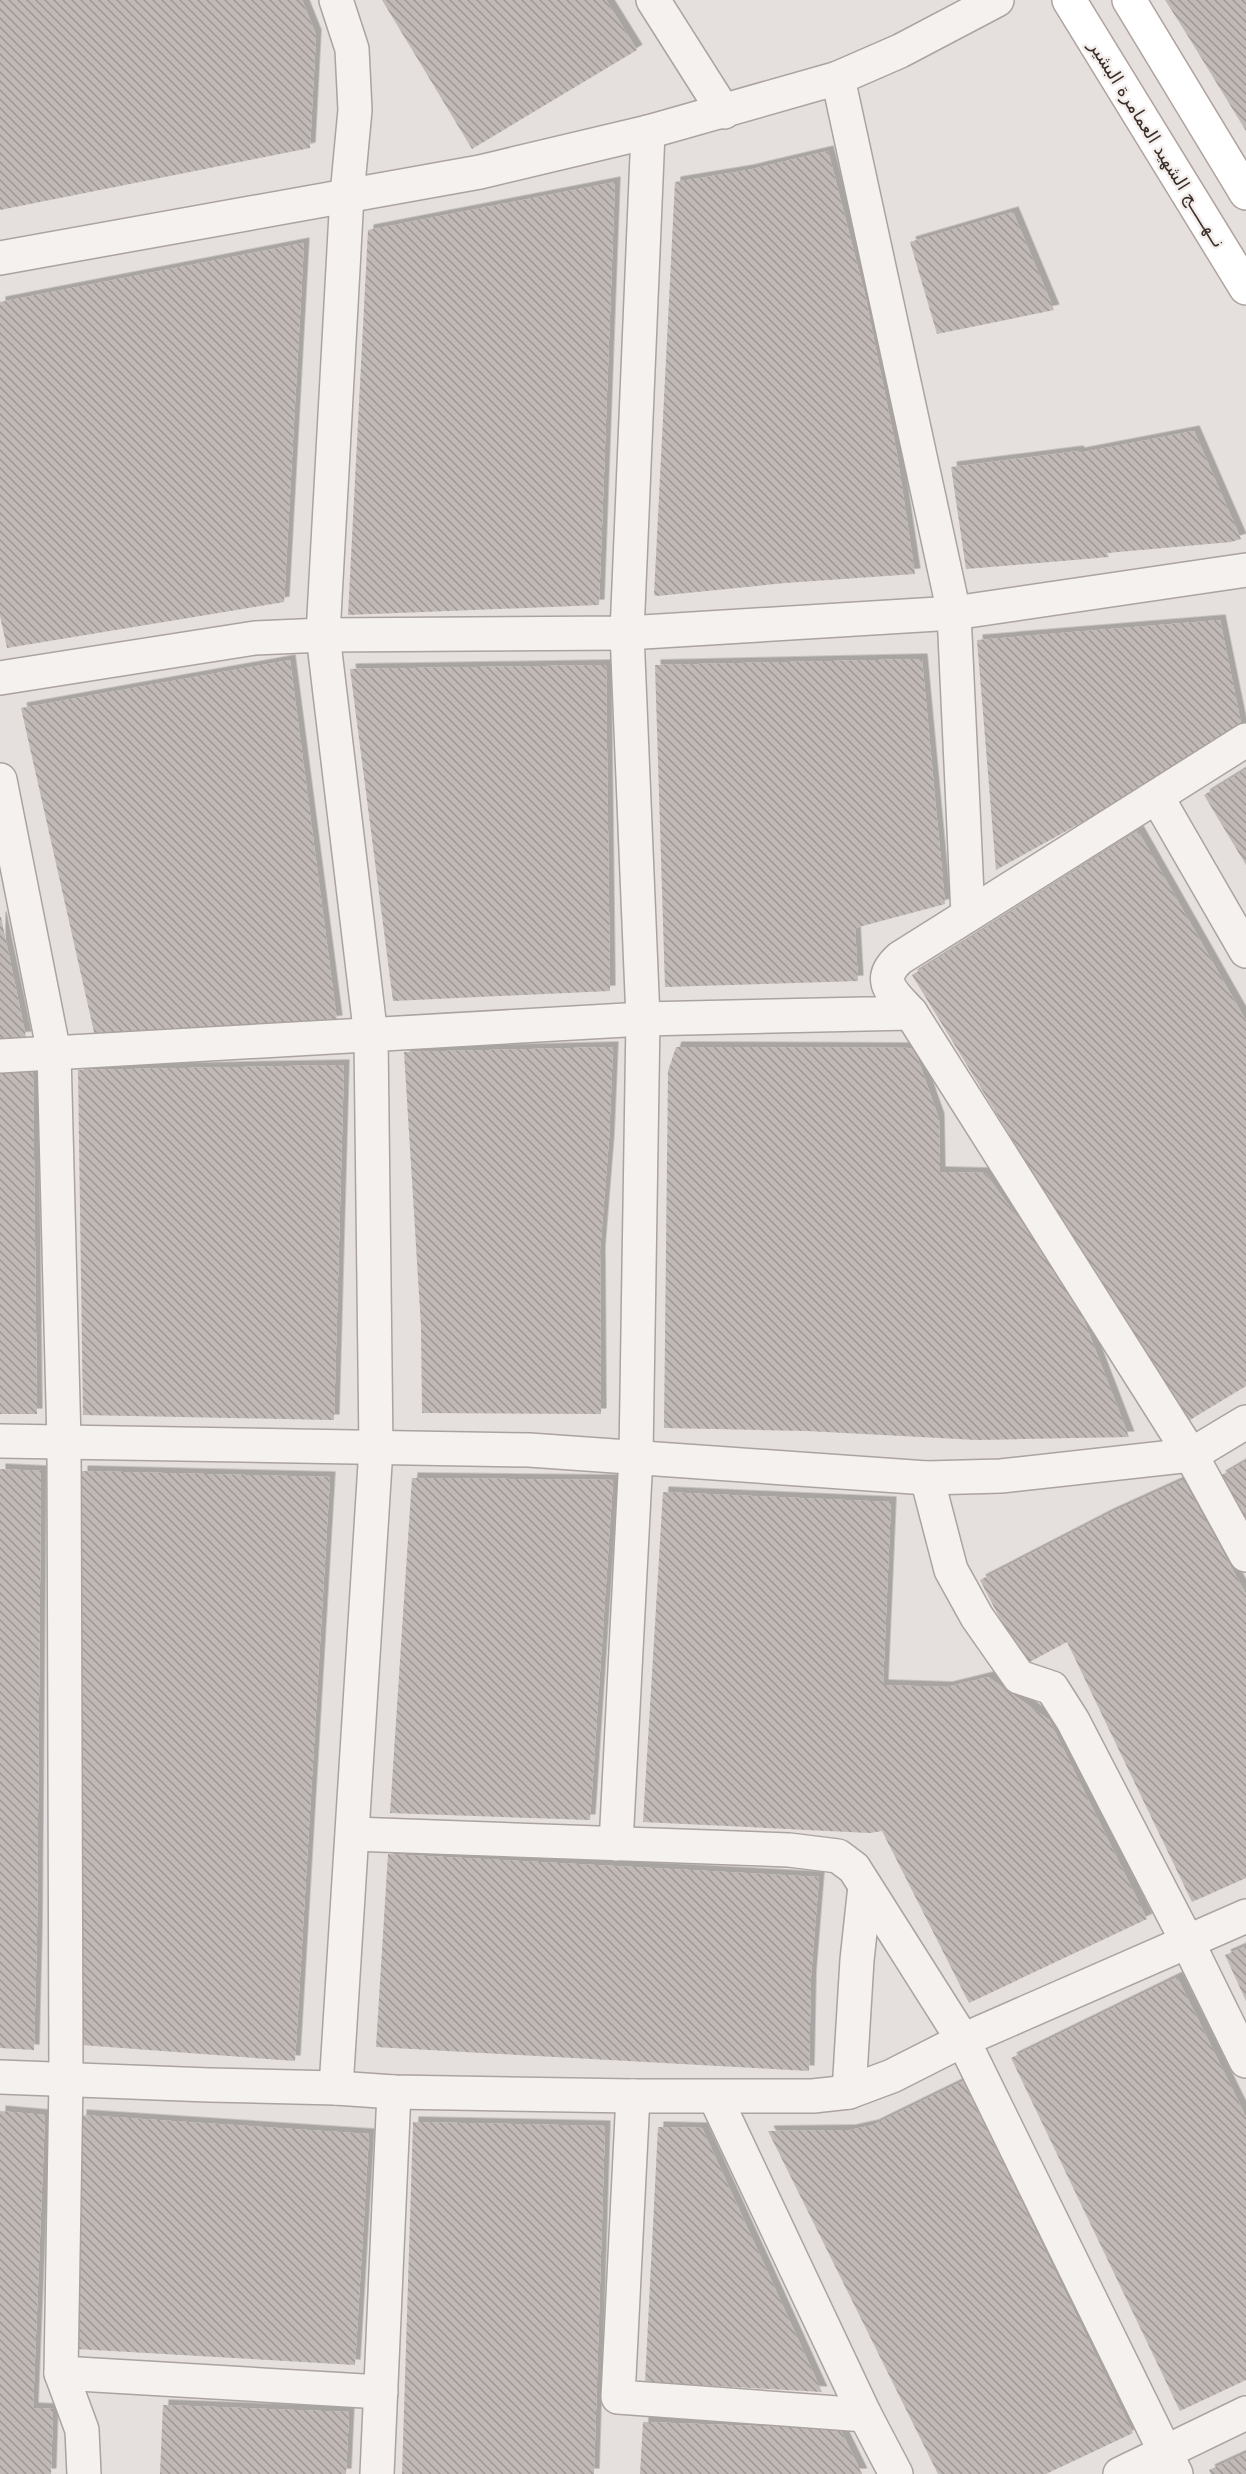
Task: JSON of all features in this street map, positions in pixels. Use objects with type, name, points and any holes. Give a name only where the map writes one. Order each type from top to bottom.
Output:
[{"type":"main road","name":"نــهـــــج الشهيد العمامرة البشير","points":[[1069,0],[1246,288]]},
{"type":"main road","points":[[1129,0],[1246,192]]},
{"type":"street","points":[[336,0],[352,49],[355,110],[347,195],[323,635],[371,1036],[376,1448],[336,2088]]},
{"type":"street","points":[[653,0],[724,112]]},
{"type":"street","points":[[0,258],[480,172],[648,132],[838,78],[900,51],[997,0]]},
{"type":"street","points":[[838,78],[954,613],[968,915]]},
{"type":"street","points":[[616,1845],[636,1456],[643,1019],[627,633],[648,132]]},
{"type":"street","points":[[0,678],[255,638],[323,635],[627,633],[954,613],[1246,570]]},
{"type":"street","points":[[1246,740],[900,958],[891,966],[886,978],[890,989],[911,1013],[1191,1455],[1246,1555]]},
{"type":"street","points":[[0,780],[54,1053],[64,1442],[66,2080],[61,2373],[82,2430],[84,2474]]},
{"type":"street","points":[[1157,797],[1246,951]]},
{"type":"street","points":[[0,1056],[643,1019],[911,1013]]},
{"type":"street","points":[[0,1441],[529,1450],[927,1478],[1001,1476],[1191,1455],[1246,1422]]},
{"type":"street","points":[[927,1478],[951,1570],[977,1617],[1019,1677],[1052,1688],[1073,1721],[1188,1943],[1246,2061]]},
{"type":"street","points":[[353,1834],[825,1853],[838,1856],[854,1868],[963,2040],[1170,2462]]},
{"type":"street","points":[[849,2092],[857,1960],[865,1886]]},
{"type":"street","points":[[0,2077],[394,2092],[715,2097],[813,2096],[849,2092],[892,2076],[963,2040],[1246,1916]]},
{"type":"street","points":[[377,2474],[394,2092]]},
{"type":"street","points":[[633,2096],[618,2397],[865,2415]]},
{"type":"street","points":[[715,2097],[865,2415],[896,2474]]},
{"type":"street","points":[[61,2373],[381,2392]]},
{"type":"street","points":[[1120,2474],[1170,2462],[1246,2414]]},
{"type":"building","points":[[0,0],[302,0],[316,35],[310,148],[0,210]]},
{"type":"building","points":[[382,0],[606,0],[637,50],[472,149]]},
{"type":"building","points":[[1165,0],[1246,0],[1246,131],[1186,33]]},
{"type":"building","points":[[828,151],[865,295],[897,454],[915,574],[654,595],[675,182],[748,170]]},
{"type":"building","points":[[615,182],[599,605],[348,615],[368,230]]},
{"type":"building","points":[[1013,212],[1054,310],[937,334],[910,242]]},
{"type":"building","points":[[304,243],[284,602],[7,648],[0,616],[0,302]]},
{"type":"building","points":[[1194,431],[1241,539],[1231,542],[1107,553],[1109,557],[966,569],[951,467],[1078,451],[1079,453]]},
{"type":"building","points":[[1220,620],[1243,733],[996,870],[977,640]]},
{"type":"building","points":[[922,659],[945,904],[855,928],[858,981],[665,987],[655,665]]},
{"type":"building","points":[[290,660],[337,1021],[96,1041],[21,708]]},
{"type":"building","points":[[606,665],[610,991],[393,1001],[350,669]]},
{"type":"building","points":[[1246,769],[1246,865],[1204,795]]},
{"type":"building","points":[[1138,831],[1246,1021],[1246,1386],[1185,1423],[912,975]]},
{"type":"building","points":[[1,917],[26,1037],[0,1039]]},
{"type":"building","points":[[613,1047],[609,1139],[600,1251],[601,1414],[422,1413],[421,1326],[404,1052]]},
{"type":"building","points":[[676,1047],[914,1048],[939,1119],[940,1172],[985,1173],[1073,1292],[1129,1437],[977,1440],[807,1431],[664,1428],[668,1071]]},
{"type":"building","points":[[344,1065],[334,1420],[83,1415],[78,1070]]},
{"type":"building","points":[[33,1072],[37,1414],[0,1414],[0,1073]]},
{"type":"building","points":[[1246,1461],[1246,1520],[1220,1476]]},
{"type":"building","points":[[0,1469],[41,1471],[34,2050],[0,2048]]},
{"type":"building","points":[[82,1471],[330,1477],[295,2061],[82,2045]]},
{"type":"building","points":[[412,1478],[613,1480],[590,1820],[390,1813]]},
{"type":"building","points":[[1183,1480],[1246,1594],[1246,1878],[1192,1902],[1067,1642],[1024,1665],[980,1580],[1108,1514]]},
{"type":"building","points":[[663,1492],[891,1502],[883,1685],[947,1687],[988,1677],[1049,1720],[1147,1919],[969,2003],[882,1831],[870,1833],[643,1822]]},
{"type":"building","points":[[388,1854],[819,1877],[811,1976],[809,2071],[376,2047]]},
{"type":"building","points":[[1246,1946],[1246,2001],[1225,1955]]},
{"type":"building","points":[[1177,1977],[1246,2117],[1246,2380],[1180,2411],[1011,2058]]},
{"type":"building","points":[[963,2081],[1133,2433],[1046,2474],[938,2474],[768,2131],[850,2130],[873,2125]]},
{"type":"building","points":[[0,2111],[45,2115],[33,2408],[53,2409],[51,2474],[0,2474]]},
{"type":"building","points":[[81,2115],[369,2134],[355,2365],[77,2349],[81,2244]]},
{"type":"building","points":[[413,2122],[605,2126],[594,2474],[402,2474]]},
{"type":"building","points":[[658,2127],[702,2128],[822,2392],[645,2382]]},
{"type":"building","points":[[163,2405],[349,2412],[346,2474],[160,2474]]},
{"type":"building","points":[[643,2422],[840,2429],[862,2474],[640,2474]]},
{"type":"building","points":[[1246,2453],[1246,2474],[1211,2474],[1209,2470]]}]
